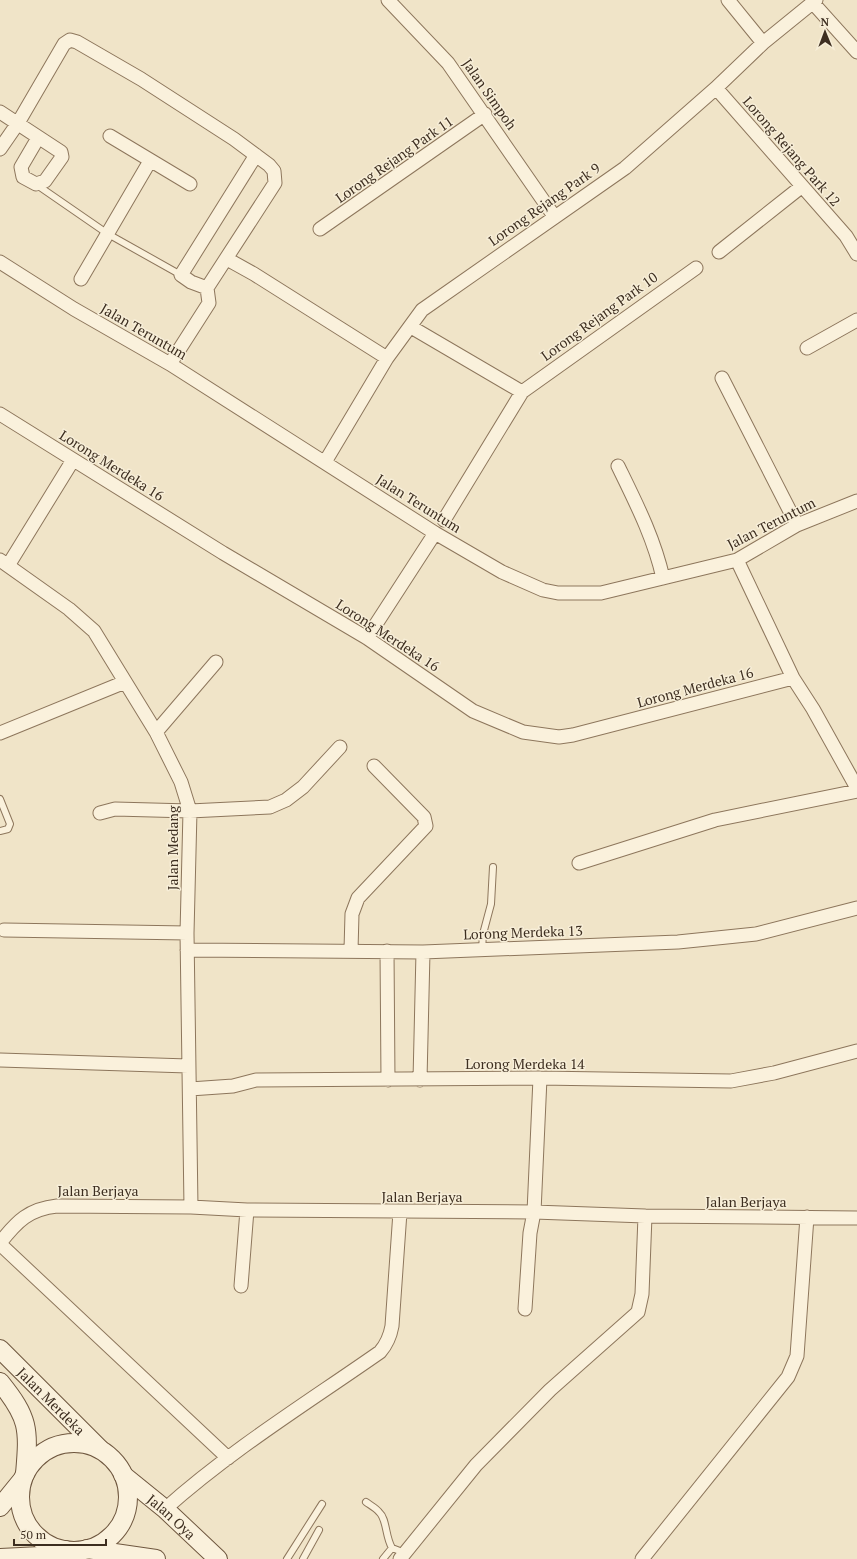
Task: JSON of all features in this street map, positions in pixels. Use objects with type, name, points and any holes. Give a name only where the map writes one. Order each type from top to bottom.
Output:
[{"type":"main road","name":"Jalan Merdeka","points":[[0,1349],[104,1453]]},
{"type":"main road","name":"Jalan Merdeka","points":[[0,1382],[20,1408],[24,1418],[27,1433],[24,1476]]},
{"type":"main road","points":[[0,1507],[34,1461],[46,1451],[60,1445],[75,1444],[90,1446],[104,1453],[115,1463],[123,1475],[127,1490],[127,1506],[122,1520],[114,1533],[102,1543],[87,1549]]},
{"type":"main road","name":"Jalan Oya","points":[[123,1475],[165,1509],[218,1559]]},
{"type":"main road","points":[[24,1476],[20,1494],[21,1510],[27,1525],[37,1537],[50,1546],[65,1550]]},
{"type":"main road","points":[[0,1558],[41,1556],[65,1550],[87,1549],[156,1559]]},
{"type":"street","name":"Jalan Simpoh","points":[[388,0],[448,63],[485,114],[554,216]]},
{"type":"street","points":[[728,0],[763,43]]},
{"type":"street","points":[[815,1],[857,52]]},
{"type":"street","name":"Lorong Rejang Park 9","points":[[325,462],[387,358],[422,310],[554,216],[625,168],[716,88],[763,43],[815,1]]},
{"type":"street","points":[[0,149],[18,123],[66,41],[73,40],[141,79],[234,139],[256,155],[274,171],[275,183],[207,288],[209,303],[170,364]]},
{"type":"street","name":"Lorong Rejang Park 12","points":[[716,88],[801,187],[846,236],[857,254]]},
{"type":"street","points":[[0,112],[38,138],[60,150],[62,154],[45,182],[36,184],[22,177],[21,167],[38,138]]},
{"type":"street","name":"Lorong Rejang Park 11","points":[[320,229],[485,114]]},
{"type":"street","points":[[110,136],[190,184]]},
{"type":"street","points":[[207,288],[191,282],[181,275],[256,155]]},
{"type":"street","points":[[81,279],[150,161]]},
{"type":"street","points":[[719,252],[801,187]]},
{"type":"street","points":[[227,259],[254,274],[387,358]]},
{"type":"street","name":"Jalan Teruntum","points":[[0,262],[74,308],[170,364],[435,533],[502,572],[543,590],[558,593],[601,593],[737,560],[797,525],[857,501]]},
{"type":"street","name":"Lorong Rejang Park 10","points":[[444,520],[522,392],[696,268]]},
{"type":"street","points":[[807,348],[857,320]]},
{"type":"street","points":[[411,327],[522,392]]},
{"type":"street","points":[[722,378],[797,525]]},
{"type":"street","name":"Lorong Merdeka 16","points":[[0,414],[217,549],[367,638],[473,711],[523,732],[559,737],[573,735],[793,678]]},
{"type":"street","points":[[4,562],[73,460]]},
{"type":"street","points":[[618,466],[645,523],[657,554],[663,578]]},
{"type":"street","points":[[367,638],[435,533]]},
{"type":"street","points":[[737,560],[793,678],[857,788]]},
{"type":"street","name":"Jalan Medang","points":[[4,562],[69,609],[94,631],[156,732],[181,782],[190,810],[187,950],[191,1207]]},
{"type":"street","points":[[156,732],[216,662]]},
{"type":"street","points":[[0,733],[124,682]]},
{"type":"street","points":[[100,814],[115,809],[190,810],[270,808],[286,800],[303,787],[340,747]]},
{"type":"street","points":[[351,950],[352,914],[358,898],[426,826],[424,817],[374,766]]},
{"type":"street","points":[[578,863],[714,820],[857,791]]},
{"type":"street","name":"Lorong Merdeka 13","points":[[187,950],[351,950],[423,952],[678,942],[756,934],[857,908]]},
{"type":"street","points":[[4,930],[187,933]]},
{"type":"street","points":[[387,951],[388,1080]]},
{"type":"street","points":[[420,1080],[423,952]]},
{"type":"street","name":"Lorong Merdeka 14","points":[[190,1089],[233,1086],[256,1080],[540,1078],[731,1081],[774,1074],[857,1051]]},
{"type":"street","points":[[0,1060],[188,1066]]},
{"type":"street","points":[[525,1310],[530,1233],[534,1212],[540,1078]]},
{"type":"street","name":"Jalan Berjaya","points":[[0,1244],[14,1225],[25,1216],[42,1208],[57,1206],[857,1218]]},
{"type":"street","points":[[241,1286],[247,1210]]},
{"type":"street","points":[[165,1509],[192,1485],[228,1458],[380,1352],[388,1342],[392,1326],[400,1212]]},
{"type":"street","points":[[402,1556],[476,1465],[550,1390],[638,1312],[642,1294],[645,1216]]},
{"type":"street","points":[[642,1559],[788,1378],[797,1356],[807,1217]]},
{"type":"street","points":[[0,1244],[228,1458]]},
{"type":"lane","points":[[36,184],[108,234],[181,275]]},
{"type":"lane","points":[[0,798],[10,824],[8,829],[0,831]]},
{"type":"lane","points":[[482,950],[483,934],[491,904],[493,867]]},
{"type":"lane","points":[[366,1502],[379,1512],[385,1521],[386,1536],[392,1548],[402,1556]]},
{"type":"lane","points":[[287,1559],[322,1504]]},
{"type":"lane","points":[[303,1559],[319,1530]]},
{"type":"lane","points":[[383,1559],[392,1548]]}]
